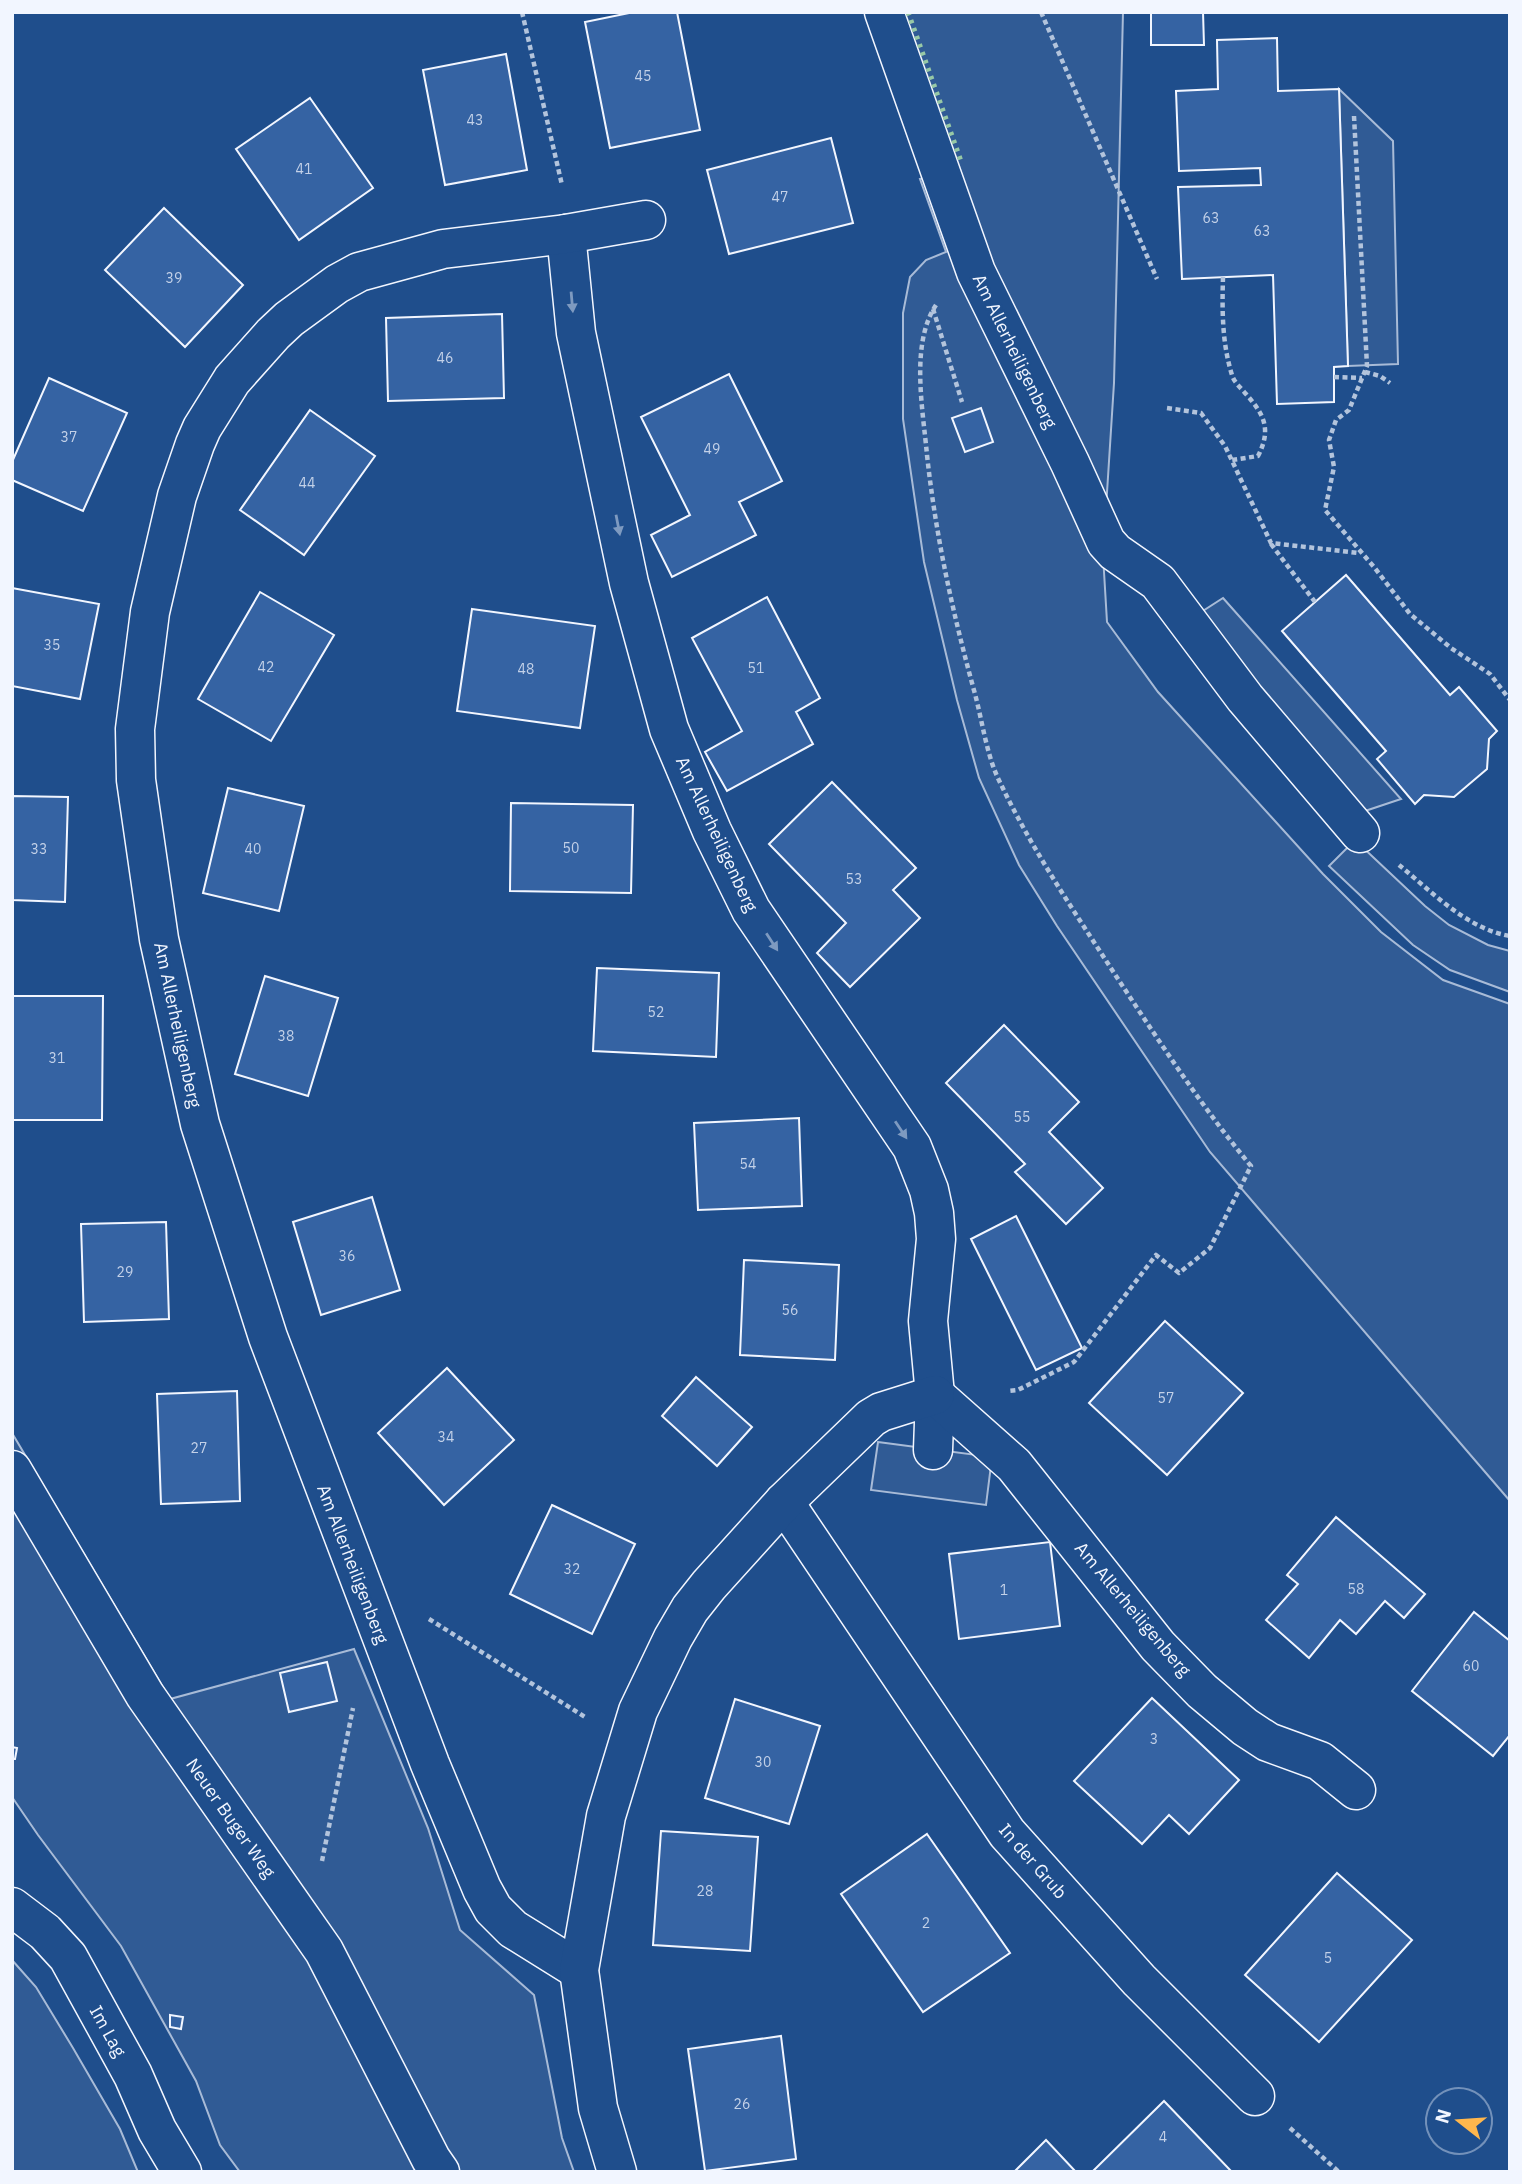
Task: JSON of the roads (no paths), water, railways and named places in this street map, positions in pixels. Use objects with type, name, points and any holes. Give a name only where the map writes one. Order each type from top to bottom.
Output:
[{"type":"street","name":"Am Allerheiligenberg","points":[[884,12],[976,272],[1106,542],[1115,552],[1158,582],[1245,698],[1360,833]]},
{"type":"street","name":"Am Allerheiligenberg","points":[[579,1970],[513,1929],[493,1909],[482,1889],[435,1776],[268,1337],[200,1124],[159,939],[136,780],[135,729],[150,612],[177,496],[195,444],[232,380],[273,334],[337,284],[359,272],[443,249],[566,234],[646,220]]},
{"type":"street","name":"Am Allerheiligenberg","points":[[566,234],[576,333],[629,583],[669,729],[712,831],[751,910],[912,1147],[929,1190],[936,1239],[928,1321],[935,1395],[933,1450]]},
{"type":"street","name":"Am Allerheiligenberg","points":[[935,1395],[1014,1465],[1158,1646],[1202,1691],[1245,1727],[1268,1742],[1320,1761],[1356,1790]]},
{"type":"street","points":[[618,2172],[597,2102],[579,1970],[606,1815],[638,1711],[690,1609],[784,1502],[871,1418],[881,1412],[935,1395]]},
{"type":"street","name":"Neuer Buger Weg","points":[[12,1470],[145,1695],[324,1951],[440,2172]]},
{"type":"street","name":"In der Grub","points":[[784,1502],[1007,1833],[1139,1980],[1255,2096]]},
{"type":"street","name":"Im Lag","points":[[12,1907],[51,1938],[68,1957],[133,2075],[157,2130],[182,2172]]}]
